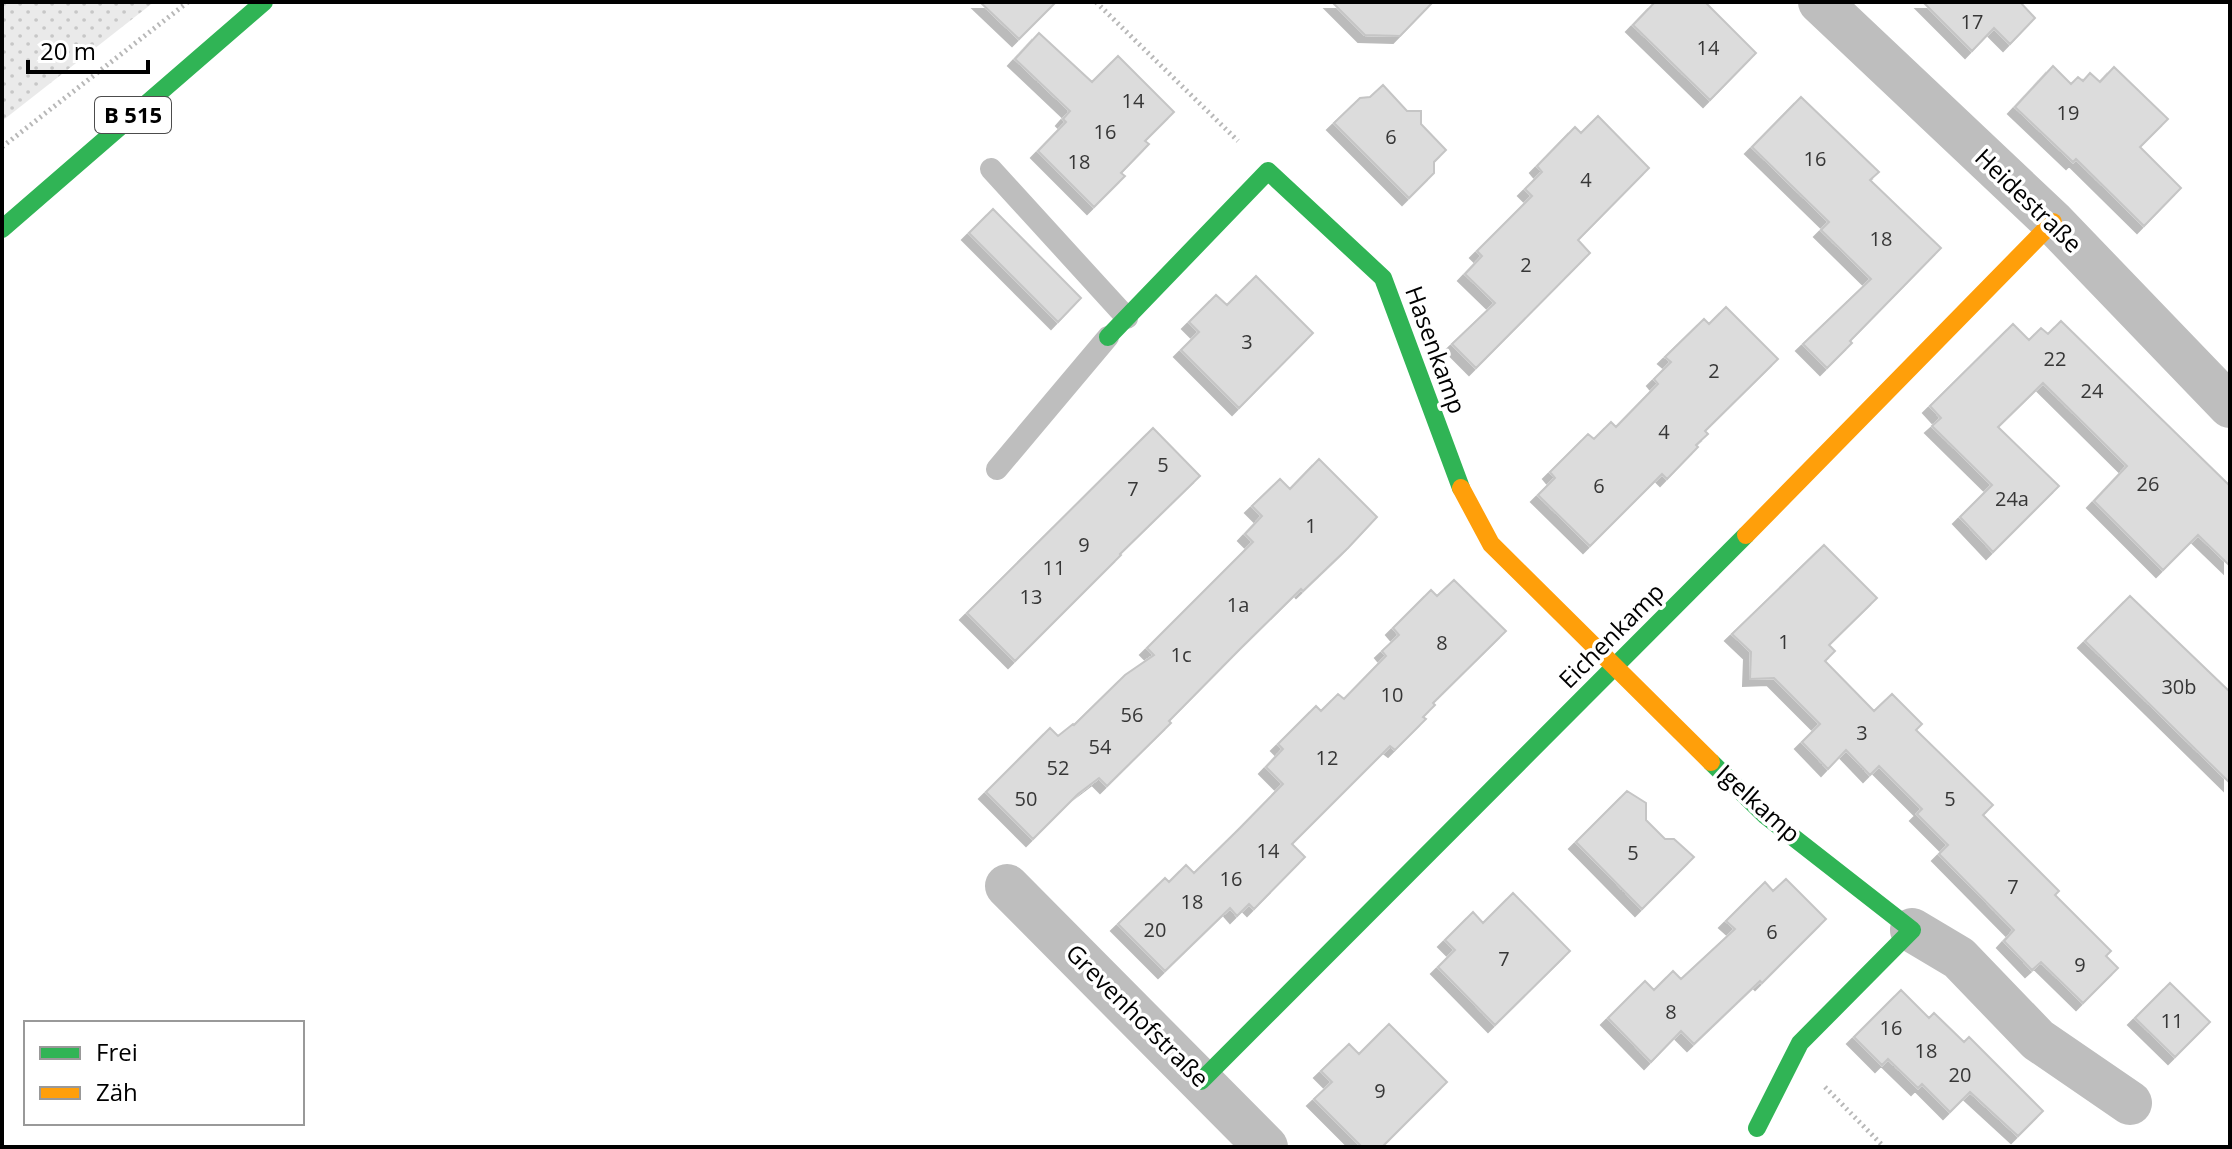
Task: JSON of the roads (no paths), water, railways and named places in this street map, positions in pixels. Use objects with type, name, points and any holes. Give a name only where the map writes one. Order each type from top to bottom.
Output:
[{"type":"street","name":"B 515","points":[[2,229],[264,2]]},
{"type":"street","name":"Heidestraße","points":[[1820,2],[2053,222],[2230,406]]},
{"type":"street","name":"Hasenkamp","points":[[1127,318],[1268,171],[1383,278],[1459,484],[1491,544],[1616,667]]},
{"type":"street","name":"Eichenkamp","points":[[1201,1081],[1616,667],[2053,222]]},
{"type":"street","points":[[1108,337],[1127,318]]},
{"type":"street","name":"Igelkamp","points":[[1616,667],[1766,816],[1912,930],[1959,958],[2038,1040],[2130,1103]]},
{"type":"street","name":"Grevenhofstraße","points":[[1007,886],[1266,1147]]},
{"type":"street","points":[[1757,1128],[1800,1043],[1912,930]]},
{"type":"lane","points":[[991,169],[1127,318]]},
{"type":"lane","points":[[997,469],[1108,337]]}]
